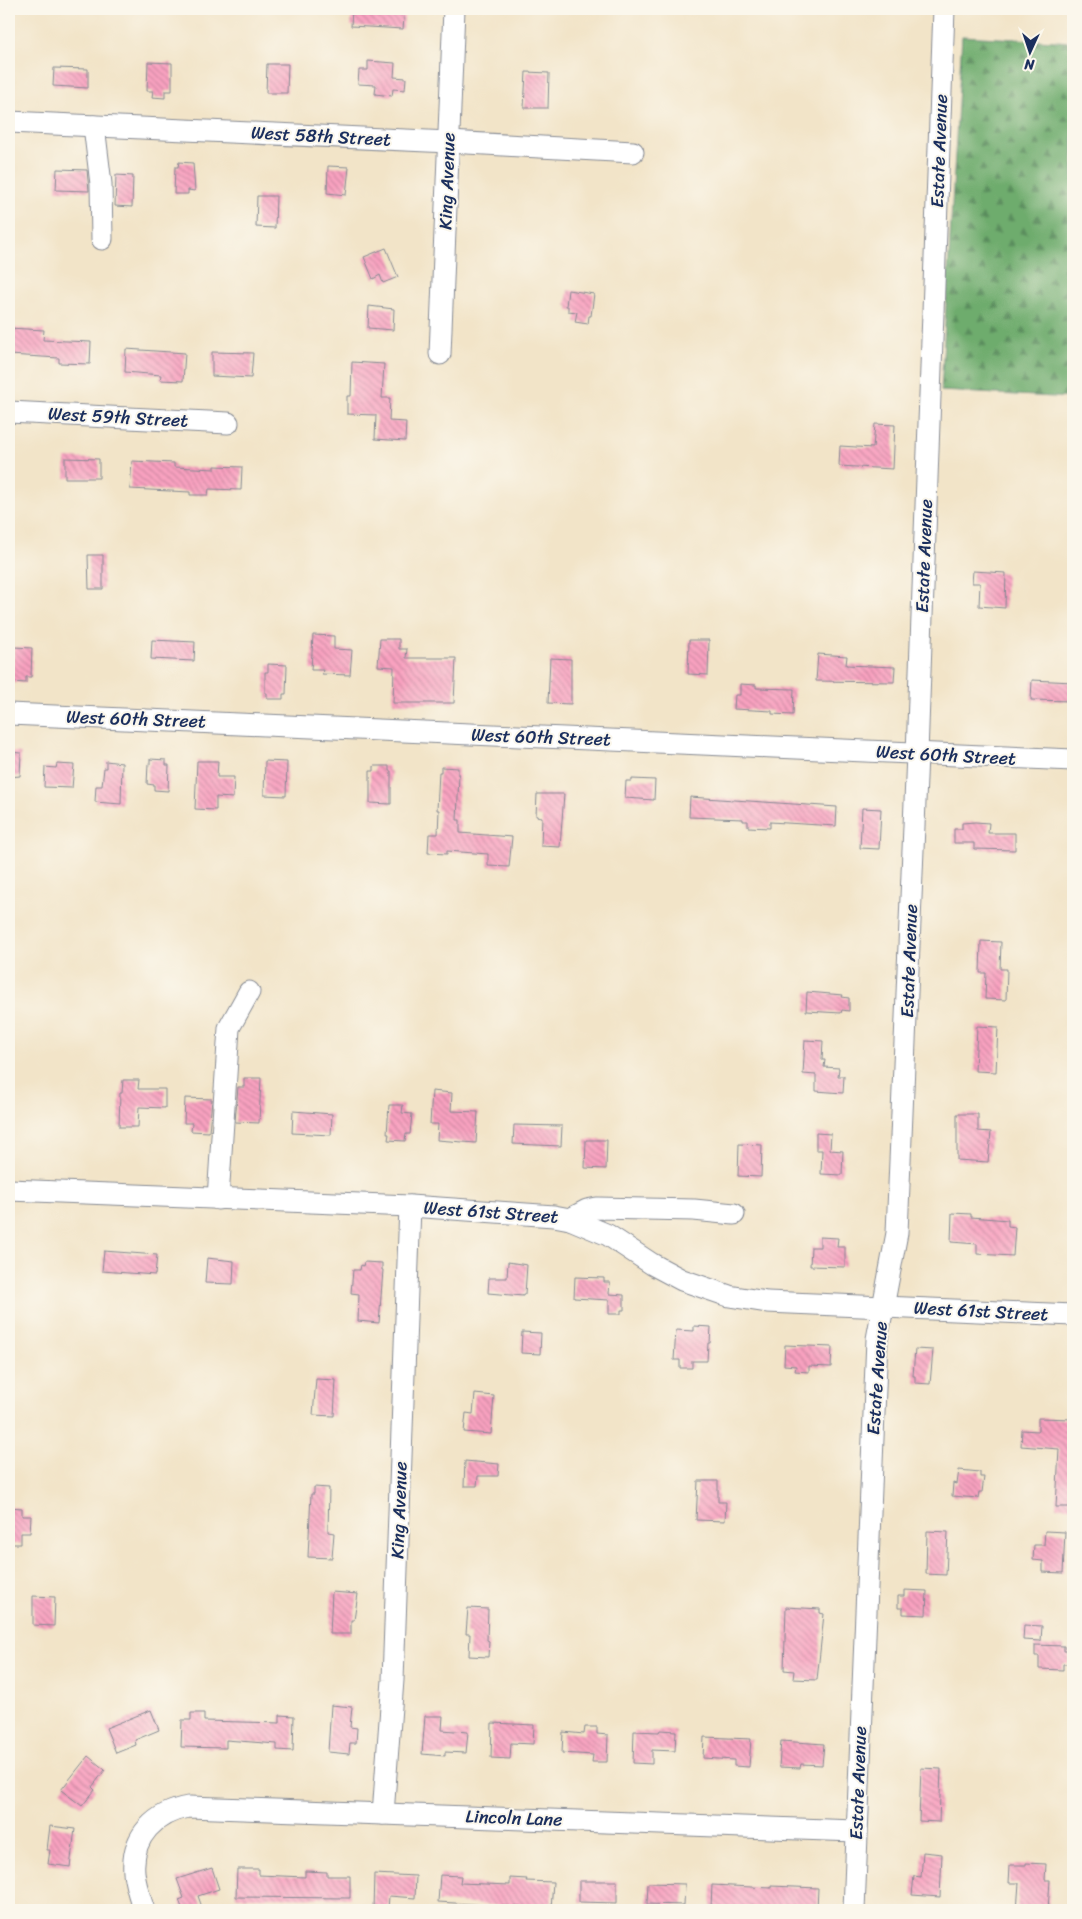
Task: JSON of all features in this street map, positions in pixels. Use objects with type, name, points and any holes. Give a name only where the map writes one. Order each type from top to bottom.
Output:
[{"type":"street","name":"King Avenue","points":[[440,354],[454,9]]},
{"type":"street","name":"Estate Avenue","points":[[854,1910],[877,1339],[897,1233],[917,754],[944,9]]},
{"type":"street","name":"West 58th Street","points":[[9,122],[633,152]]},
{"type":"street","points":[[94,126],[101,184],[102,239]]},
{"type":"street","name":"West 59th Street","points":[[9,412],[228,423]]},
{"type":"street","name":"West 60th Street","points":[[9,714],[1073,760]]},
{"type":"street","points":[[218,1198],[229,1028],[249,992]]},
{"type":"street","name":"West 61st Street","points":[[9,1190],[410,1206],[570,1218],[618,1240],[669,1274],[716,1293],[767,1302],[1073,1315]]},
{"type":"street","name":"King Avenue","points":[[383,1814],[393,1680],[410,1206]]},
{"type":"street","points":[[570,1218],[587,1210],[597,1208],[694,1210],[734,1214]]},
{"type":"street","name":"Lincoln Lane","points":[[144,1910],[134,1873],[136,1852],[141,1837],[156,1820],[172,1811],[189,1807],[856,1831]]},
{"type":"green space","points":[[962,36],[1073,42],[1073,398],[941,391]]},
{"type":"building","points":[[352,9],[405,9],[403,29],[351,26]]},
{"type":"building","points":[[368,61],[395,63],[394,77],[406,78],[405,90],[393,89],[392,96],[375,94],[376,85],[358,84],[359,70],[368,70]]},
{"type":"building","points":[[148,62],[172,63],[172,91],[165,91],[165,98],[152,97],[153,91],[147,91]]},
{"type":"building","points":[[267,64],[288,64],[287,93],[266,93]]},
{"type":"building","points":[[54,68],[88,69],[88,88],[53,86]]},
{"type":"building","points":[[526,72],[549,73],[548,108],[524,108]]},
{"type":"building","points":[[179,162],[193,163],[195,191],[188,190],[188,194],[174,194],[175,167],[178,167]]},
{"type":"building","points":[[328,166],[349,167],[346,195],[327,193]]},
{"type":"building","points":[[57,169],[87,170],[89,191],[56,190]]},
{"type":"building","points":[[116,175],[133,176],[132,207],[115,206]]},
{"type":"building","points":[[257,196],[276,196],[275,228],[256,227]]},
{"type":"building","points":[[386,248],[398,277],[383,283],[380,275],[373,279],[364,257]]},
{"type":"building","points":[[568,290],[594,294],[588,324],[575,322],[577,312],[568,311],[568,306],[566,306]]},
{"type":"building","points":[[369,306],[394,309],[393,330],[368,328]]},
{"type":"building","points":[[9,328],[44,330],[43,340],[91,342],[90,364],[59,363],[59,358],[9,355]]},
{"type":"building","points":[[126,349],[185,353],[183,381],[160,380],[161,375],[125,372]]},
{"type":"building","points":[[212,352],[253,353],[251,378],[212,376]]},
{"type":"building","points":[[352,362],[384,364],[382,398],[390,398],[389,421],[406,422],[405,441],[375,439],[376,415],[347,414],[347,396],[351,396]]},
{"type":"building","points":[[875,424],[895,425],[893,469],[839,466],[840,446],[873,448]]},
{"type":"building","points":[[65,458],[99,459],[99,478],[65,478]]},
{"type":"building","points":[[132,461],[174,463],[174,467],[215,469],[215,466],[242,467],[241,490],[209,489],[208,495],[190,495],[190,492],[130,489]]},
{"type":"building","points":[[88,555],[103,555],[103,589],[89,589]]},
{"type":"building","points":[[973,571],[1006,573],[1005,608],[979,606],[980,583],[972,583]]},
{"type":"building","points":[[313,635],[334,636],[334,649],[352,650],[350,675],[322,674],[323,670],[311,670]]},
{"type":"building","points":[[380,639],[399,639],[399,649],[407,649],[406,658],[456,658],[454,703],[393,703],[394,667],[378,666]]},
{"type":"building","points":[[152,640],[195,642],[194,661],[151,659]]},
{"type":"building","points":[[689,640],[709,640],[708,675],[688,674]]},
{"type":"building","points":[[14,647],[32,648],[31,677],[26,677],[26,683],[12,682]]},
{"type":"building","points":[[818,654],[847,656],[846,665],[895,667],[894,682],[816,681]]},
{"type":"building","points":[[550,658],[571,659],[571,704],[548,703]]},
{"type":"building","points":[[268,664],[287,665],[286,694],[283,694],[283,699],[267,699],[267,693],[265,693],[265,672],[268,672]]},
{"type":"building","points":[[1032,680],[1073,682],[1072,701],[1031,700]]},
{"type":"building","points":[[740,684],[756,685],[756,688],[794,689],[793,715],[772,714],[772,711],[734,709],[735,695],[740,695]]},
{"type":"building","points":[[9,752],[21,753],[20,776],[9,777]]},
{"type":"building","points":[[150,759],[166,760],[166,765],[169,765],[168,791],[154,790],[154,785],[147,784]]},
{"type":"building","points":[[106,761],[122,763],[121,804],[95,802],[96,786],[102,786]]},
{"type":"building","points":[[197,761],[218,761],[217,777],[234,777],[233,798],[216,797],[216,810],[195,809]]},
{"type":"building","points":[[265,761],[287,762],[286,796],[264,795]]},
{"type":"building","points":[[57,764],[74,765],[72,788],[44,787],[45,767],[56,768]]},
{"type":"building","points":[[374,766],[389,766],[389,771],[391,771],[391,804],[370,803],[370,771],[374,771]]},
{"type":"building","points":[[441,767],[458,768],[457,820],[460,820],[460,833],[512,837],[509,867],[488,866],[488,854],[447,851],[447,854],[428,853],[429,834],[438,834],[439,810],[437,810],[439,772],[441,772]]},
{"type":"building","points":[[632,779],[655,780],[654,800],[625,798],[626,781],[632,781]]},
{"type":"building","points":[[537,794],[564,794],[560,847],[541,846],[542,817],[536,816]]},
{"type":"building","points":[[690,797],[837,807],[836,826],[770,822],[770,828],[748,827],[748,821],[743,821],[743,819],[689,817]]},
{"type":"building","points":[[862,808],[881,809],[879,849],[860,848]]},
{"type":"building","points":[[962,823],[989,823],[988,833],[1015,833],[1015,850],[974,849],[974,843],[954,843],[954,829],[962,829]]},
{"type":"building","points":[[981,941],[1001,942],[1000,969],[1007,969],[1006,1000],[985,999],[986,973],[980,973]]},
{"type":"building","points":[[807,992],[843,995],[842,997],[849,998],[849,1011],[842,1010],[841,1013],[806,1011]]},
{"type":"building","points":[[977,1026],[998,1027],[996,1072],[975,1071]]},
{"type":"building","points":[[805,1040],[823,1041],[822,1060],[825,1060],[824,1067],[839,1068],[838,1076],[844,1076],[843,1093],[816,1091],[816,1075],[803,1074]]},
{"type":"building","points":[[244,1078],[261,1078],[259,1123],[235,1122],[238,1087],[244,1087]]},
{"type":"building","points":[[123,1080],[139,1080],[138,1089],[165,1089],[165,1108],[139,1107],[138,1127],[119,1127],[120,1093],[122,1093]]},
{"type":"building","points":[[432,1091],[452,1093],[451,1111],[478,1112],[476,1143],[437,1140],[438,1124],[430,1124]]},
{"type":"building","points":[[185,1098],[212,1099],[209,1132],[191,1131],[192,1123],[184,1123]]},
{"type":"building","points":[[389,1105],[403,1105],[402,1113],[412,1114],[410,1134],[406,1134],[405,1141],[388,1140]]},
{"type":"building","points":[[293,1111],[332,1114],[331,1135],[292,1133]]},
{"type":"building","points":[[957,1114],[978,1114],[978,1131],[991,1132],[988,1162],[957,1160]]},
{"type":"building","points":[[514,1125],[562,1126],[561,1146],[513,1144]]},
{"type":"building","points":[[816,1133],[831,1134],[830,1150],[843,1151],[842,1175],[821,1174],[822,1150],[816,1150]]},
{"type":"building","points":[[586,1140],[607,1140],[606,1169],[585,1168]]},
{"type":"building","points":[[739,1144],[762,1145],[761,1177],[738,1176]]},
{"type":"building","points":[[952,1213],[971,1214],[971,1217],[1008,1220],[1008,1226],[1015,1227],[1013,1256],[977,1254],[977,1244],[951,1242]]},
{"type":"building","points":[[820,1237],[838,1238],[837,1247],[845,1247],[845,1267],[810,1266],[811,1247],[820,1247]]},
{"type":"building","points":[[104,1251],[157,1255],[155,1275],[102,1271]]},
{"type":"building","points":[[207,1258],[234,1261],[233,1284],[205,1283]]},
{"type":"building","points":[[364,1262],[382,1263],[379,1323],[358,1321],[359,1294],[351,1293],[353,1270],[360,1270]]},
{"type":"building","points":[[508,1262],[527,1265],[525,1294],[523,1296],[488,1293],[489,1278],[507,1278]]},
{"type":"building","points":[[575,1277],[604,1278],[604,1282],[610,1282],[609,1294],[624,1295],[624,1310],[621,1310],[621,1314],[609,1314],[609,1300],[574,1298]]},
{"type":"building","points":[[694,1326],[711,1327],[707,1361],[692,1361],[692,1368],[680,1368],[680,1360],[674,1360],[676,1330],[694,1331]]},
{"type":"building","points":[[522,1332],[541,1333],[540,1354],[521,1353]]},
{"type":"building","points":[[785,1345],[832,1347],[831,1367],[809,1366],[809,1372],[795,1371],[796,1366],[784,1365]]},
{"type":"building","points":[[915,1349],[933,1350],[930,1384],[915,1383],[915,1376],[913,1376]]},
{"type":"building","points":[[316,1379],[336,1380],[334,1416],[313,1415]]},
{"type":"building","points":[[475,1394],[494,1396],[491,1434],[464,1432],[466,1413],[473,1414]]},
{"type":"building","points":[[1038,1418],[1073,1419],[1073,1507],[1056,1507],[1059,1449],[1021,1446],[1022,1430],[1038,1431]]},
{"type":"building","points":[[465,1461],[499,1464],[498,1476],[478,1476],[477,1486],[464,1486]]},
{"type":"building","points":[[959,1470],[980,1472],[980,1477],[984,1477],[982,1492],[979,1492],[978,1498],[952,1496],[953,1483],[957,1484]]},
{"type":"building","points":[[698,1481],[718,1481],[718,1502],[726,1502],[725,1521],[696,1520]]},
{"type":"building","points":[[314,1487],[329,1488],[328,1532],[334,1533],[332,1558],[308,1557],[311,1494],[314,1494]]},
{"type":"building","points":[[9,1507],[22,1508],[22,1516],[31,1516],[30,1533],[21,1533],[21,1544],[9,1544]]},
{"type":"building","points":[[927,1531],[948,1532],[946,1575],[926,1574]]},
{"type":"building","points":[[1045,1531],[1065,1532],[1063,1573],[1043,1572],[1043,1561],[1033,1560],[1034,1545],[1044,1545]]},
{"type":"building","points":[[904,1590],[927,1591],[926,1615],[903,1614],[903,1608],[898,1608],[898,1596],[904,1596]]},
{"type":"building","points":[[332,1592],[358,1594],[354,1620],[351,1620],[351,1634],[330,1634]]},
{"type":"building","points":[[33,1596],[55,1597],[54,1626],[33,1625]]},
{"type":"building","points":[[786,1607],[820,1609],[820,1613],[824,1614],[817,1680],[793,1679],[794,1671],[784,1670]]},
{"type":"building","points":[[468,1608],[488,1609],[488,1657],[469,1656],[470,1634],[466,1634]]},
{"type":"building","points":[[1024,1625],[1042,1626],[1041,1641],[1023,1640]]},
{"type":"building","points":[[1035,1645],[1064,1646],[1064,1651],[1069,1651],[1068,1664],[1063,1664],[1063,1670],[1039,1669],[1039,1656],[1035,1656]]},
{"type":"building","points":[[331,1705],[352,1707],[350,1727],[357,1728],[356,1743],[350,1743],[349,1754],[328,1752]]},
{"type":"building","points":[[151,1710],[159,1730],[135,1740],[136,1745],[116,1753],[106,1728]]},
{"type":"building","points":[[191,1713],[204,1713],[204,1721],[280,1723],[280,1715],[294,1716],[293,1751],[277,1750],[277,1744],[226,1740],[226,1748],[181,1747],[182,1720],[191,1720]]},
{"type":"building","points":[[425,1716],[443,1716],[442,1730],[468,1732],[466,1753],[445,1752],[445,1756],[422,1754]]},
{"type":"building","points":[[492,1723],[534,1725],[533,1744],[511,1743],[510,1759],[491,1758]]},
{"type":"building","points":[[585,1727],[597,1727],[597,1734],[608,1735],[607,1762],[592,1762],[593,1755],[562,1753],[563,1732],[584,1734]]},
{"type":"building","points":[[660,1730],[676,1731],[675,1751],[652,1750],[652,1764],[633,1763],[634,1731],[659,1732]]},
{"type":"building","points":[[704,1737],[751,1739],[749,1767],[734,1766],[734,1760],[703,1758]]},
{"type":"building","points":[[781,1741],[824,1744],[822,1765],[801,1764],[800,1768],[779,1767]]},
{"type":"building","points":[[88,1756],[105,1770],[92,1787],[95,1790],[82,1806],[61,1790]]},
{"type":"building","points":[[921,1768],[941,1769],[939,1822],[919,1821]]},
{"type":"building","points":[[50,1826],[75,1829],[70,1867],[48,1864],[50,1850],[47,1850]]},
{"type":"building","points":[[923,1852],[942,1854],[940,1897],[912,1895],[914,1876],[921,1877]]},
{"type":"building","points":[[1026,1863],[1046,1864],[1045,1880],[1050,1880],[1048,1910],[1017,1910],[1019,1883],[1009,1883],[1010,1865],[1026,1865]]},
{"type":"building","points":[[212,1868],[219,1889],[198,1896],[203,1910],[183,1910],[179,1900],[184,1898],[177,1879]]},
{"type":"building","points":[[237,1869],[259,1869],[259,1875],[305,1877],[305,1871],[327,1872],[327,1876],[350,1876],[350,1898],[236,1897]]},
{"type":"building","points":[[374,1874],[416,1876],[415,1898],[389,1896],[388,1910],[373,1910]]},
{"type":"building","points":[[440,1875],[461,1876],[460,1883],[510,1885],[510,1878],[527,1879],[526,1881],[553,1882],[551,1909],[438,1902]]},
{"type":"building","points":[[579,1881],[617,1881],[617,1903],[579,1902]]},
{"type":"building","points":[[648,1883],[685,1884],[684,1905],[647,1904]]},
{"type":"building","points":[[712,1885],[818,1888],[817,1910],[728,1908],[728,1910],[713,1910],[713,1907],[711,1907]]}]
